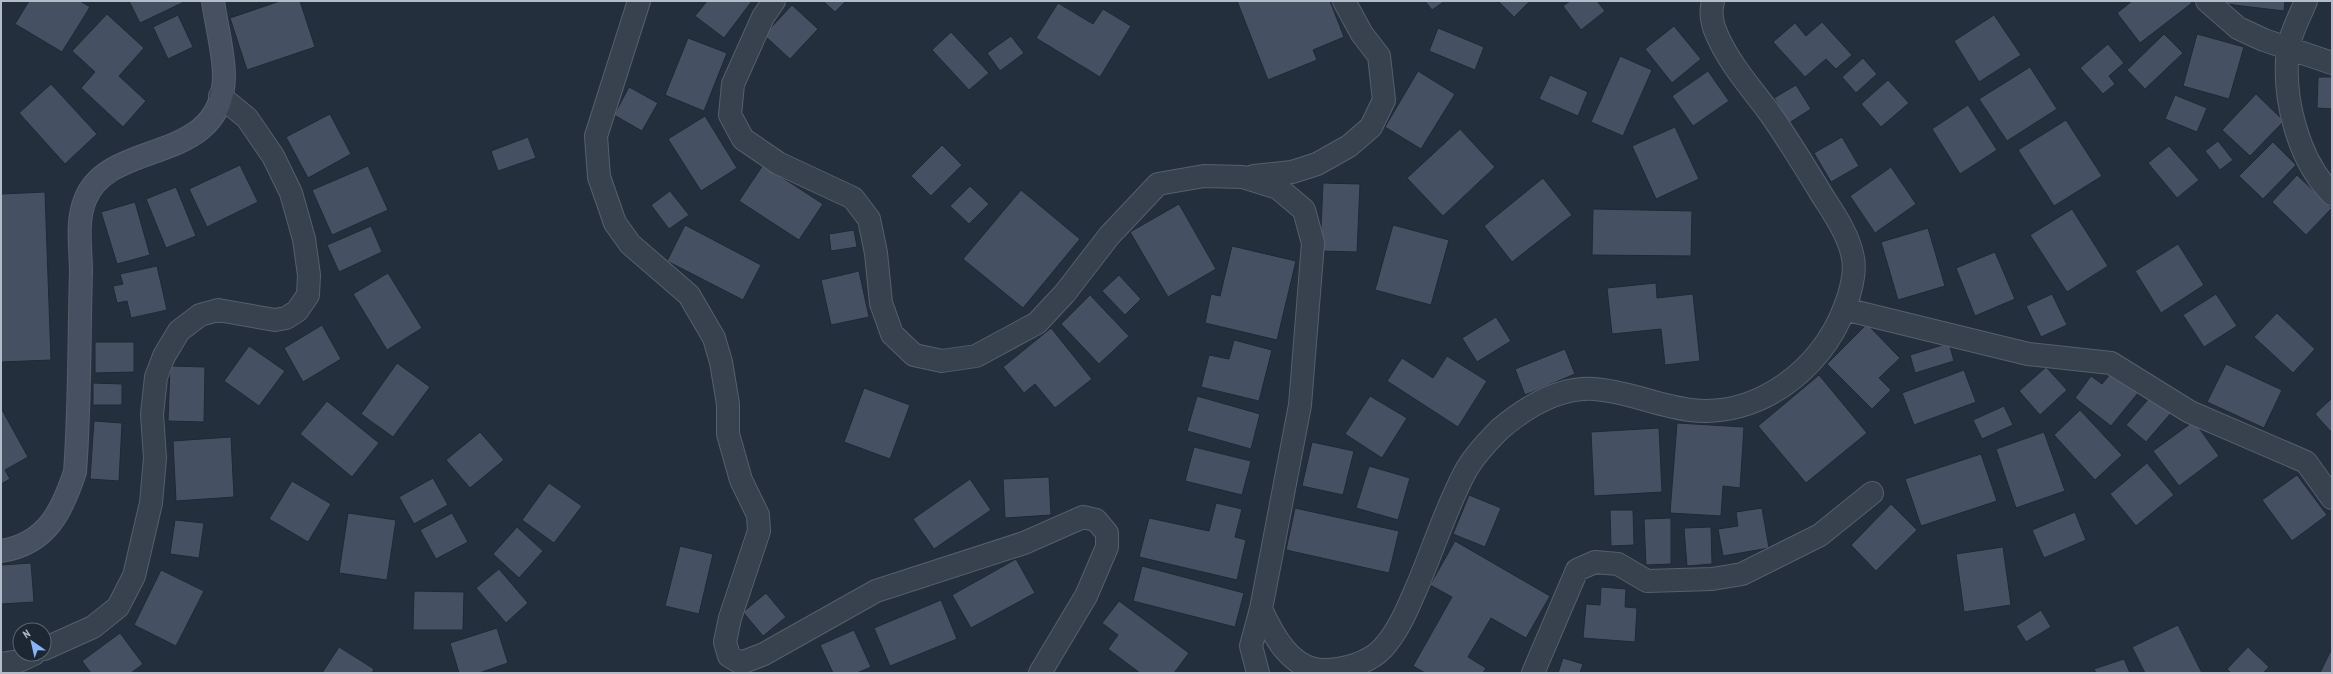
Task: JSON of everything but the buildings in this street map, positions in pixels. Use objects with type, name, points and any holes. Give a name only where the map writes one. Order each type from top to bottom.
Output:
[{"type":"street","points":[[1,551],[30,541],[48,528],[64,504],[75,472],[81,266],[80,227],[84,202],[92,186],[109,171],[186,139],[203,128],[216,111],[224,76],[213,1]]},
{"type":"street","points":[[639,1],[596,136],[599,178],[605,200],[616,223],[630,244],[689,295],[714,338],[721,362],[728,404],[728,434],[741,480],[758,515],[759,531],[730,618],[725,642],[729,656],[741,663],[758,656],[876,591],[1024,543],[1083,517],[1096,520],[1106,533],[1107,547],[1086,596],[1040,673]]},
{"type":"street","points":[[774,1],[763,17],[733,84],[730,115],[743,139],[778,163],[853,198],[870,219],[876,253],[881,303],[892,334],[914,354],[942,361],[976,356],[1037,323],[1065,293],[1109,236],[1158,184],[1204,176],[1243,177],[1292,172],[1317,164],[1349,146],[1371,127],[1384,100],[1379,56],[1362,34],[1344,1]]},
{"type":"street","points":[[1261,609],[1272,635],[1285,650],[1300,663],[1320,670],[1343,670],[1361,662],[1381,650],[1394,632],[1408,607],[1465,473],[1481,450],[1500,429],[1525,411],[1551,396],[1573,390],[1595,389],[1690,410],[1719,411],[1745,406],[1772,394],[1804,370],[1832,335],[1844,309],[1851,288],[1854,259],[1841,225],[1782,131],[1730,58],[1716,34],[1711,11],[1713,1]]},
{"type":"street","points":[[2207,1],[2238,28],[2288,48],[2332,63]]},
{"type":"street","points":[[2306,1],[2288,48],[2288,86],[2296,132],[2302,151],[2311,168],[2332,194]]},
{"type":"street","points":[[52,646],[94,628],[118,607],[134,576],[151,503],[155,458],[152,414],[156,377],[164,356],[179,331],[200,315],[218,310],[275,320],[286,318],[297,311],[308,294],[309,275],[304,239],[291,193],[273,156],[247,118],[220,96]]},
{"type":"street","points":[[1243,177],[1278,188],[1304,210],[1313,243],[1300,405],[1261,609],[1252,646],[1258,673]]},
{"type":"street","points":[[1844,309],[2028,354],[2112,363],[2190,412],[2306,462],[2332,498]]},
{"type":"street","points":[[1533,673],[1542,657],[1577,570],[1595,562],[1618,564],[1647,581],[1712,579],[1742,574],[1820,535],[1872,493]]},
{"type":"street","points":[[1,664],[13,662]]}]
